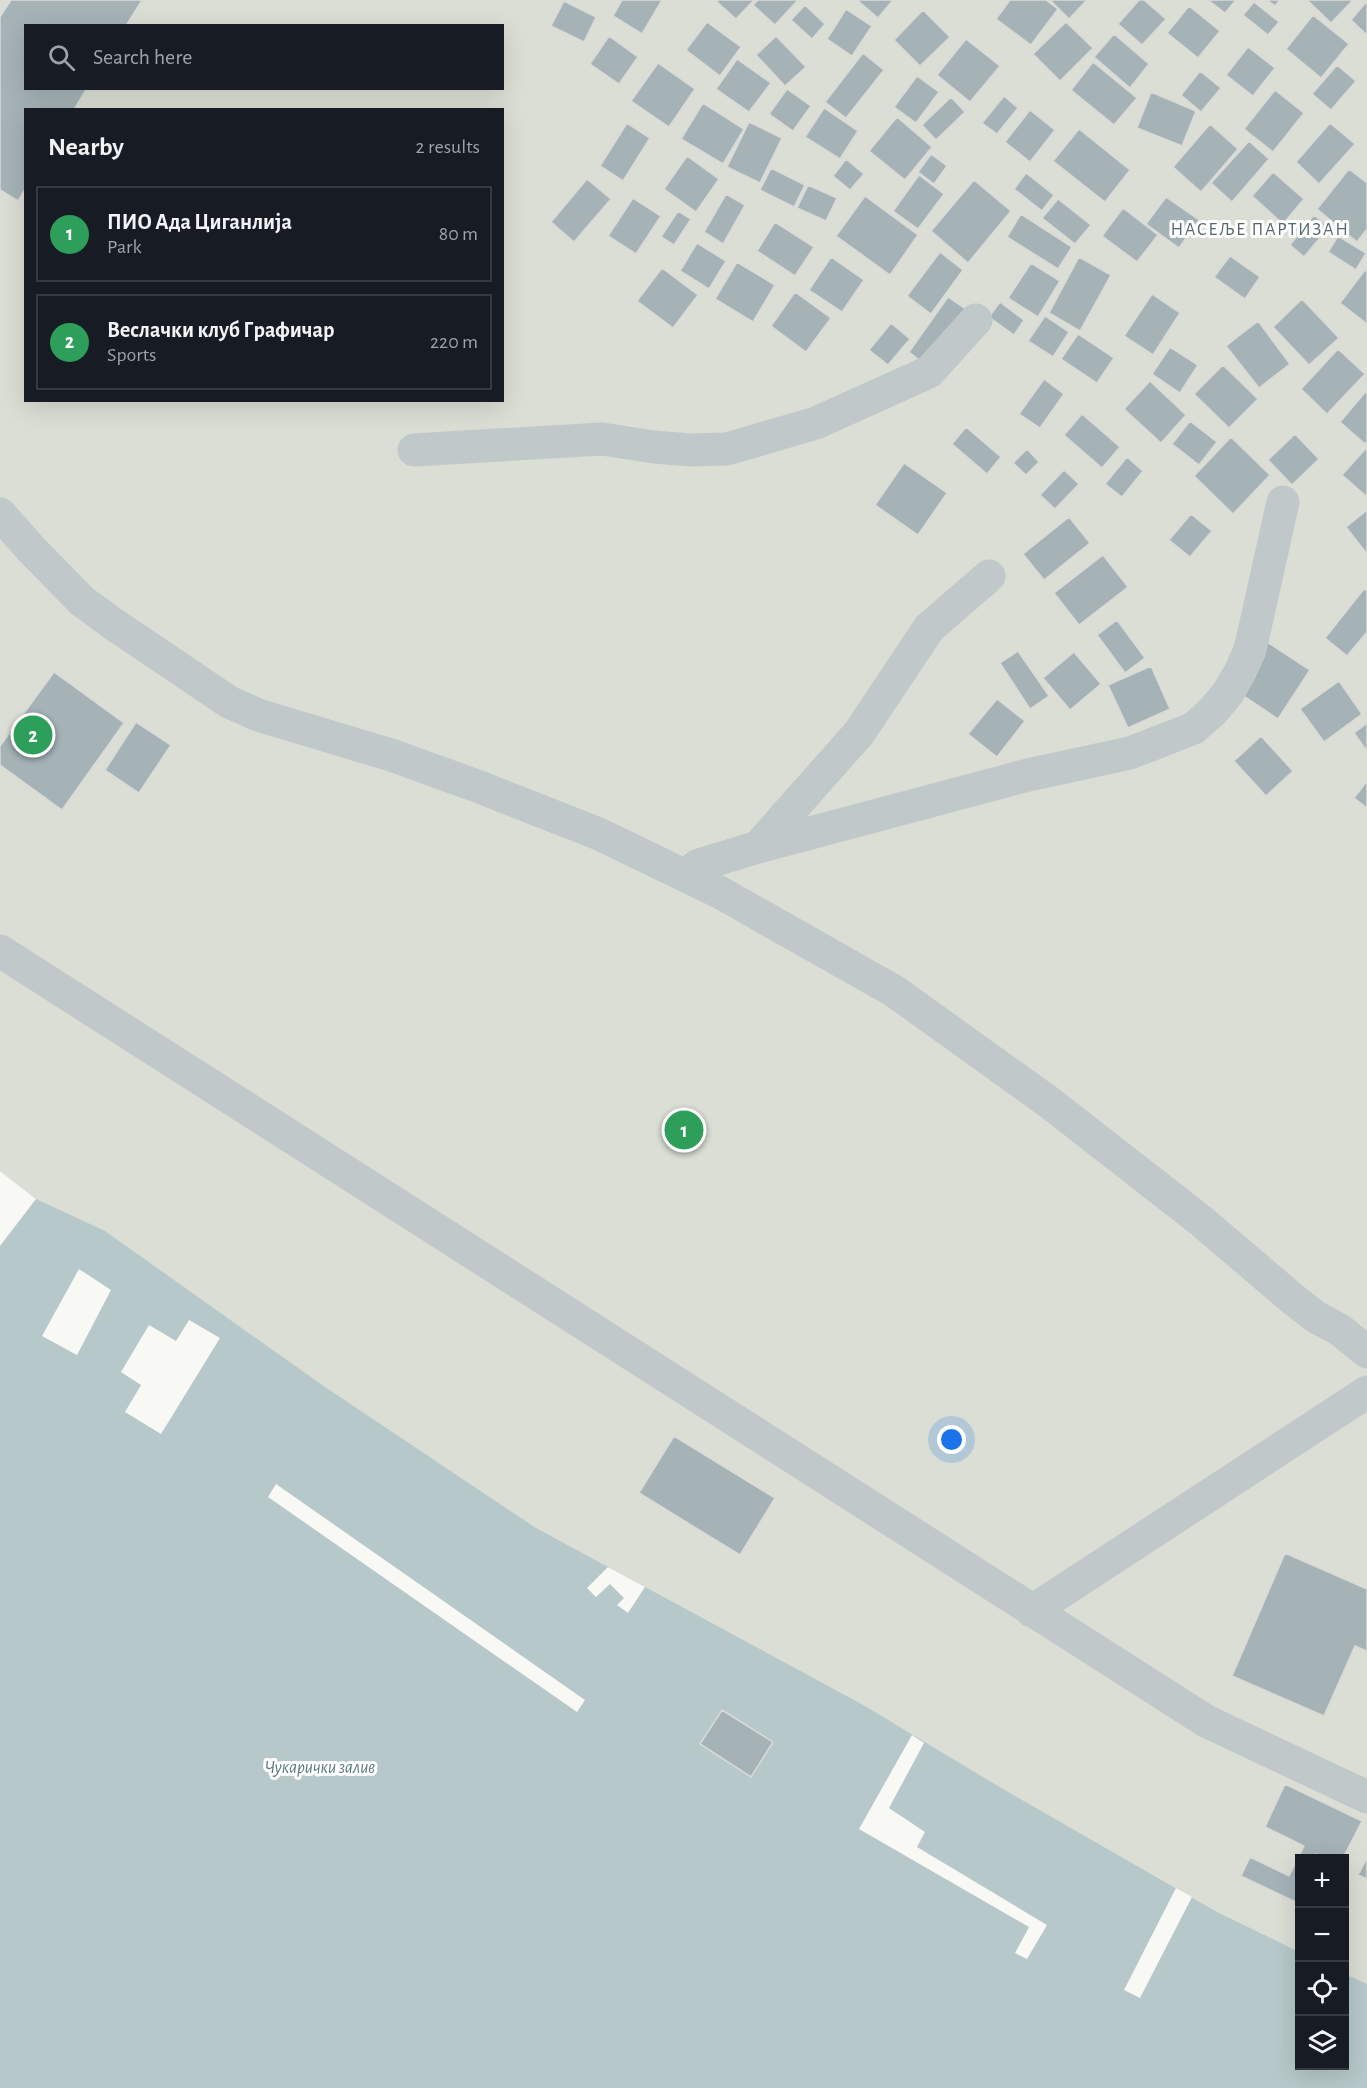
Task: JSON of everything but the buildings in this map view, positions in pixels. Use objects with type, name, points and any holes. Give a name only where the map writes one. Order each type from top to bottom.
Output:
[{"type":"street","points":[[414,450],[602,439],[690,450],[727,449],[816,423],[928,372],[976,320]]},
{"type":"street","points":[[685,875],[699,865],[758,847],[1028,775],[1130,753],[1194,728],[1212,712],[1227,693],[1250,650],[1283,502]]},
{"type":"street","points":[[0,514],[46,566],[82,600],[229,702],[258,715],[363,746],[477,786],[599,834],[721,893],[894,991],[1050,1103],[1200,1220],[1294,1300],[1316,1317],[1340,1330],[1367,1352]]},
{"type":"street","points":[[758,847],[860,733],[929,627],[989,576]]},
{"type":"street","points":[[0,951],[1206,1721],[1367,1797]]},
{"type":"street","points":[[1032,1611],[1367,1392]]},
{"type":"shaded area","points":[[0,0],[1367,0],[1367,2088],[0,2088]]},
{"type":"water","name":"Чукарички залив","points":[[0,1171],[36,1199],[105,1231],[322,1385],[536,1528],[865,1706],[996,1785],[1217,1912],[1295,1950],[1295,2070],[1349,2070],[1349,1976],[1367,1984],[1367,2088],[0,2088]]},
{"type":"pier","points":[[0,1171],[36,1199],[0,1246]]},
{"type":"pier","points":[[79,1269],[111,1290],[77,1355],[42,1336]]},
{"type":"pier","points":[[189,1320],[220,1338],[161,1434],[125,1412],[141,1385],[121,1372],[149,1325],[176,1341]]},
{"type":"pier","points":[[276,1484],[585,1700],[577,1712],[268,1497]]},
{"type":"pier","points":[[608,1567],[645,1587],[628,1613],[617,1605],[624,1598],[610,1584],[596,1597],[587,1588]]},
{"type":"pier","points":[[912,1735],[924,1743],[889,1808],[925,1832],[917,1847],[1047,1925],[1027,1959],[1015,1953],[1029,1927],[859,1829]]},
{"type":"pier","points":[[1176,1888],[1192,1897],[1140,1998],[1124,1990]]},
{"type":"place","name":"Веслачки клуб Графичар","points":[[33,735]]},
{"type":"place","name":"ПИО Ада Циганлија","points":[[684,1130]]},
{"type":"district","name":"НАСЕЉЕ ПАРТИЗАН","points":[[1260,230]]}]
